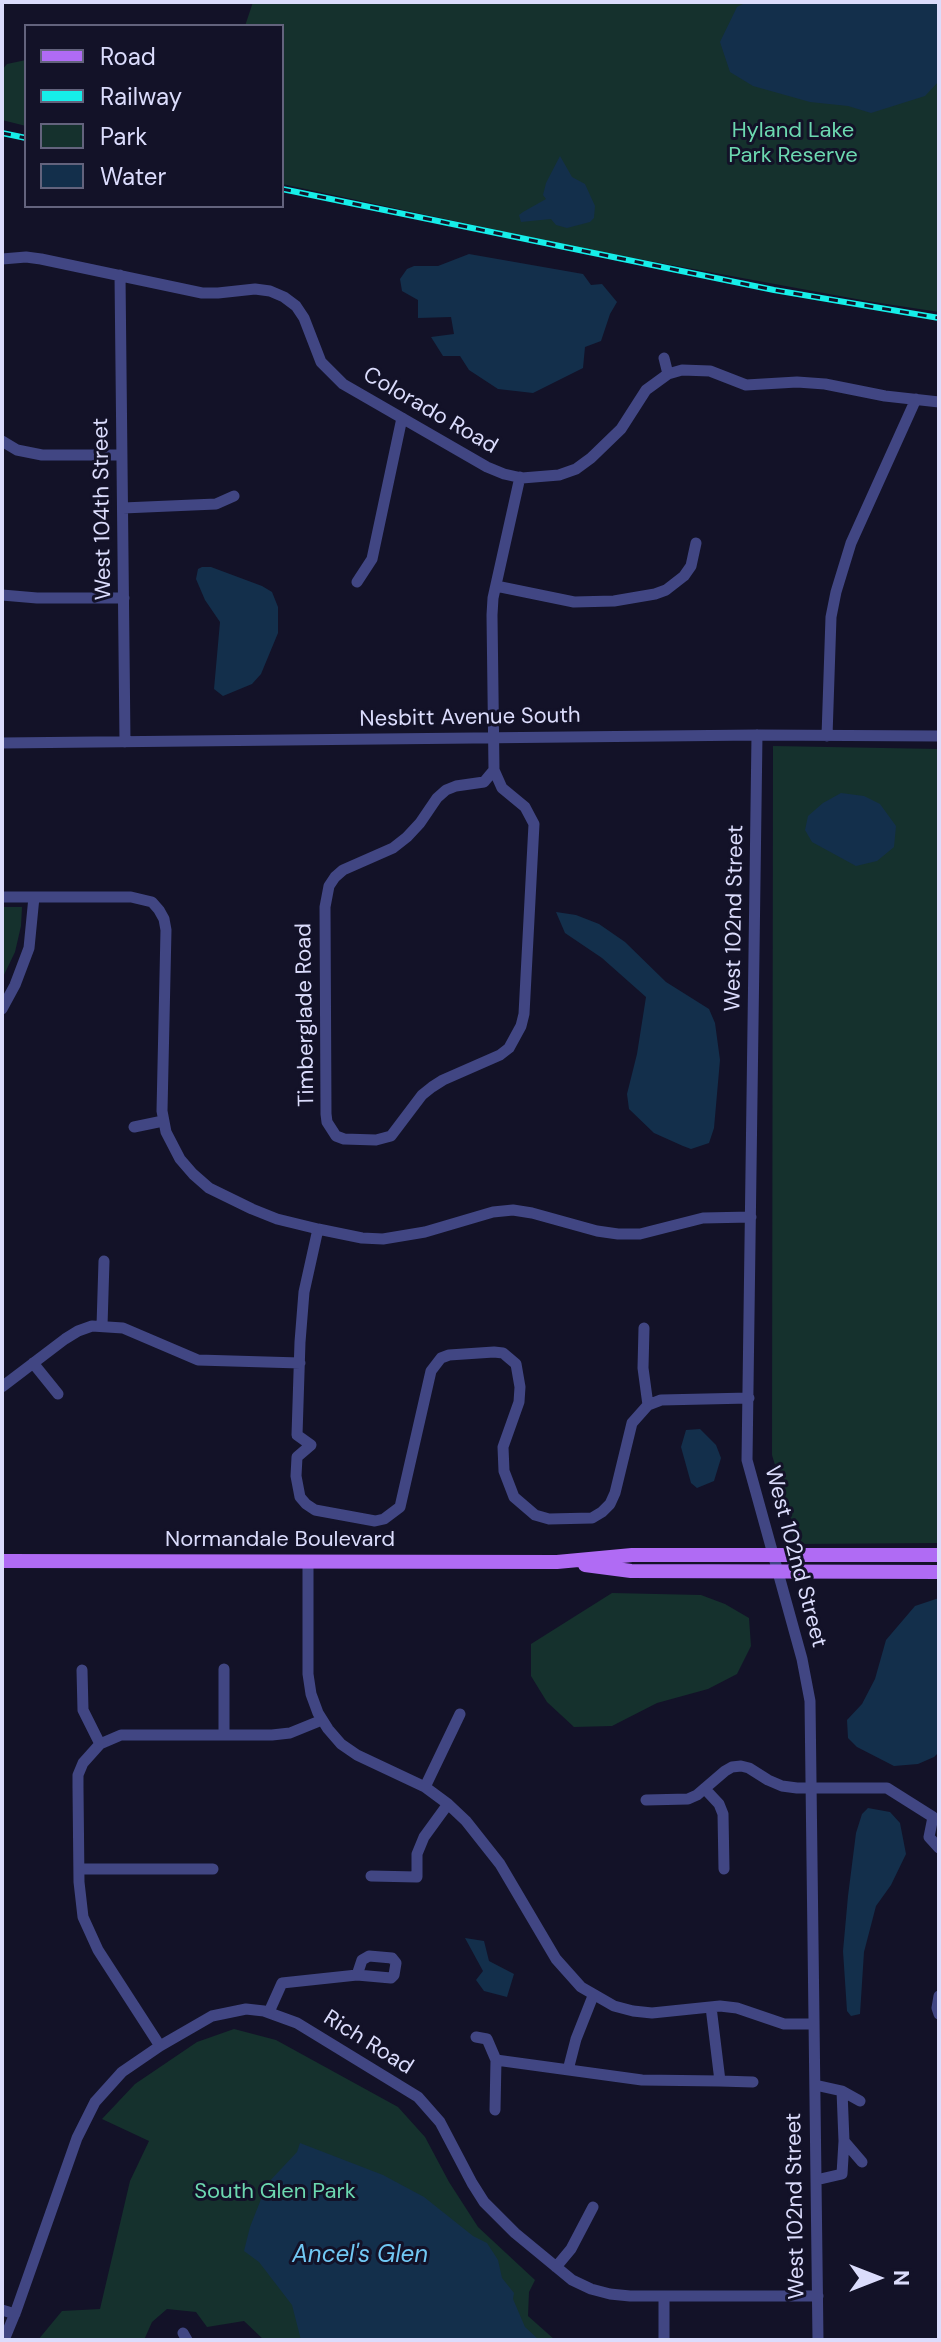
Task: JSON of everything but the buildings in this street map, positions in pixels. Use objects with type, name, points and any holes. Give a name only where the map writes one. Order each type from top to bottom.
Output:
[{"type":"main road","name":"Normandale Boulevard","points":[[2,1561],[557,1562],[632,1555],[939,1555]]},
{"type":"main road","name":"Normandale Boulevard","points":[[557,1562],[631,1571],[939,1572]]},
{"type":"street","name":"Colorado Road","points":[[2,259],[41,259],[202,293],[255,289],[292,295],[321,362],[331,374],[356,392],[487,467],[520,477],[540,478],[576,469],[621,429],[646,390],[668,374]]},
{"type":"street","name":"West 104th Street","points":[[120,275],[125,742]]},
{"type":"street","points":[[664,358],[668,374],[696,369],[746,385],[825,384],[885,396],[939,402]]},
{"type":"street","points":[[827,736],[831,617],[836,592],[851,543],[916,399]]},
{"type":"street","points":[[357,582],[372,559],[402,418]]},
{"type":"street","points":[[2,441],[17,450],[42,455],[122,455]]},
{"type":"street","points":[[494,770],[492,615],[520,477]]},
{"type":"street","points":[[123,508],[216,504],[234,496]]},
{"type":"street","points":[[496,586],[574,602],[614,601],[655,594],[666,590],[684,576],[691,566],[696,543]]},
{"type":"street","points":[[2,595],[124,598]]},
{"type":"street","name":"Nesbitt Avenue South","points":[[2,743],[495,743],[757,735],[939,736]]},
{"type":"street","name":"West 102nd Street","points":[[757,735],[747,1460],[779,1572],[810,1701],[818,2340]]},
{"type":"street","name":"Timberglade Road","points":[[494,770],[502,788],[525,807],[534,824],[521,1026],[509,1048],[500,1055],[443,1080],[422,1095],[391,1136],[376,1140],[336,1136],[327,1122],[326,1114],[325,907],[329,886],[343,870],[393,848],[407,837],[446,790],[484,782],[494,770]]},
{"type":"street","points":[[2,897],[142,898],[152,902],[159,910],[166,930],[163,1121],[170,1141],[180,1159],[209,1188],[277,1219],[362,1238],[383,1239],[425,1232],[493,1212],[513,1210],[597,1231],[640,1234],[703,1218],[751,1217]]},
{"type":"street","points":[[2,1009],[29,948],[34,897]]},
{"type":"street","points":[[134,1127],[163,1121]]},
{"type":"street","points":[[318,1229],[304,1292],[297,1435],[311,1445],[297,1457],[296,1486],[306,1504],[324,1513],[375,1521],[384,1519],[400,1507],[429,1378],[435,1364],[449,1355],[503,1353],[516,1364],[520,1387],[515,1417],[503,1447],[504,1471],[514,1497],[535,1515],[549,1519],[592,1518],[610,1504],[632,1423],[648,1405],[661,1400],[749,1398]]},
{"type":"street","points":[[102,1326],[104,1261]]},
{"type":"street","points":[[2,1387],[78,1331],[92,1326],[123,1328],[198,1360],[300,1363]]},
{"type":"street","points":[[644,1328],[643,1368],[648,1405]]},
{"type":"street","points":[[33,1363],[58,1394]]},
{"type":"street","points":[[308,1563],[308,1674],[311,1694],[322,1720],[341,1744],[357,1755],[425,1787],[448,1804],[492,1853],[556,1959],[581,1987],[614,2006],[652,2013],[711,2007],[737,2008],[784,2024],[814,2024]]},
{"type":"street","points":[[224,1669],[224,1735]]},
{"type":"street","points":[[82,1670],[83,1710],[100,1744]]},
{"type":"street","points":[[425,1787],[460,1714]]},
{"type":"street","points":[[160,2046],[89,1934],[80,1900],[78,1775],[83,1763],[100,1744],[121,1735],[290,1733],[322,1720]]},
{"type":"street","points":[[646,1800],[688,1799],[725,1771],[741,1766],[782,1786],[887,1788],[933,1817],[929,1837],[939,1848]]},
{"type":"street","points":[[705,1789],[719,1804],[723,1814],[724,1869]]},
{"type":"street","points":[[371,1876],[417,1877],[417,1854],[424,1837],[448,1804]]},
{"type":"street","points":[[79,1869],[213,1869]]},
{"type":"street","points":[[269,2012],[282,1983],[357,1975]]},
{"type":"street","points":[[568,2070],[593,1996]]},
{"type":"street","points":[[939,1996],[939,2014]]},
{"type":"street","points":[[711,2007],[720,2081]]},
{"type":"street","name":"Rich Road","points":[[4,2340],[85,2119],[107,2086],[138,2060],[212,2016],[246,2009],[269,2012],[297,2023],[418,2097],[440,2122],[484,2202],[499,2219],[572,2280],[610,2294],[818,2296]]},
{"type":"street","points":[[476,2037],[487,2039],[496,2060],[495,2110]]},
{"type":"street","points":[[496,2060],[642,2080],[753,2082]]},
{"type":"street","points":[[815,2085],[842,2091],[860,2101]]},
{"type":"street","points":[[816,2180],[842,2174],[842,2091]]},
{"type":"street","points":[[844,2141],[862,2162]]},
{"type":"street","points":[[556,2267],[571,2249],[593,2207]]},
{"type":"street","points":[[664,2296],[664,2340]]},
{"type":"street","points":[[2,2310],[15,2314]]},
{"type":"green space","name":"Hyland Lake Park Reserve","points":[[253,2],[939,2],[939,312],[590,250],[284,184],[284,24],[246,24]]},
{"type":"green space","points":[[24,60],[24,126],[2,120],[2,70],[7,64]]},
{"type":"green space","points":[[773,746],[939,749],[939,1543],[794,1544],[791,1519],[772,1455]]},
{"type":"green space","points":[[2,907],[22,907],[15,952],[2,979]]},
{"type":"green space","points":[[612,1593],[701,1595],[749,1618],[751,1646],[737,1674],[708,1689],[657,1703],[612,1726],[574,1727],[547,1702],[531,1676],[531,1644]]},
{"type":"green space","name":"South Glen Park","points":[[234,2029],[276,2040],[398,2107],[425,2137],[478,2227],[535,2280],[529,2292],[528,2316],[555,2340],[264,2340],[244,2321],[207,2327],[196,2312],[167,2309],[152,2322],[144,2340],[38,2340],[62,2311],[100,2309],[130,2181],[149,2141],[102,2119],[135,2084],[197,2042]]},
{"type":"water","points":[[747,2],[939,2],[939,81],[925,96],[871,113],[848,106],[810,102],[753,86],[730,72],[720,42],[737,7]]},
{"type":"water","points":[[560,156],[572,177],[585,184],[595,206],[594,218],[567,228],[556,225],[551,219],[521,222],[519,215],[546,199],[543,195],[546,183]]},
{"type":"water","points":[[469,254],[583,274],[591,285],[602,284],[617,302],[601,341],[585,347],[583,368],[533,393],[498,389],[469,370],[460,356],[443,356],[431,337],[454,334],[451,317],[418,318],[418,300],[402,291],[400,279],[407,269],[414,266],[438,266]]},
{"type":"water","points":[[211,567],[262,586],[272,592],[278,607],[278,633],[261,674],[252,684],[223,696],[214,689],[220,622],[196,579],[198,569]]},
{"type":"water","points":[[841,793],[864,796],[880,804],[896,826],[894,847],[877,861],[856,866],[812,842],[805,830],[808,816]]},
{"type":"water","points":[[556,912],[576,915],[599,924],[625,942],[666,982],[709,1009],[715,1023],[720,1060],[714,1128],[709,1143],[691,1149],[683,1146],[654,1133],[629,1109],[627,1094],[646,997],[602,958],[565,933]]},
{"type":"water","points":[[700,1429],[716,1445],[721,1458],[714,1481],[697,1488],[691,1483],[681,1447],[686,1430]]},
{"type":"water","points":[[939,1598],[939,1752],[918,1764],[894,1766],[857,1747],[848,1738],[847,1720],[862,1704],[875,1679],[886,1640],[915,1606]]},
{"type":"water","points":[[868,1808],[890,1812],[900,1823],[906,1854],[891,1885],[876,1906],[864,1952],[860,2014],[851,2016],[847,2011],[843,1951],[856,1833],[862,1814]]},
{"type":"water","points":[[465,1938],[484,1941],[489,1961],[514,1974],[507,1997],[484,1991],[476,1980],[483,1971]]},
{"type":"water","name":"Ancel's Glen","points":[[300,2143],[383,2175],[424,2197],[473,2236],[487,2243],[498,2260],[502,2278],[514,2293],[513,2299],[525,2327],[539,2340],[301,2340],[292,2305],[259,2262],[244,2251],[267,2184],[297,2152]]},
{"type":"railway","points":[[2,133],[24,138]]},
{"type":"railway","points":[[284,189],[774,290],[939,318]]}]
